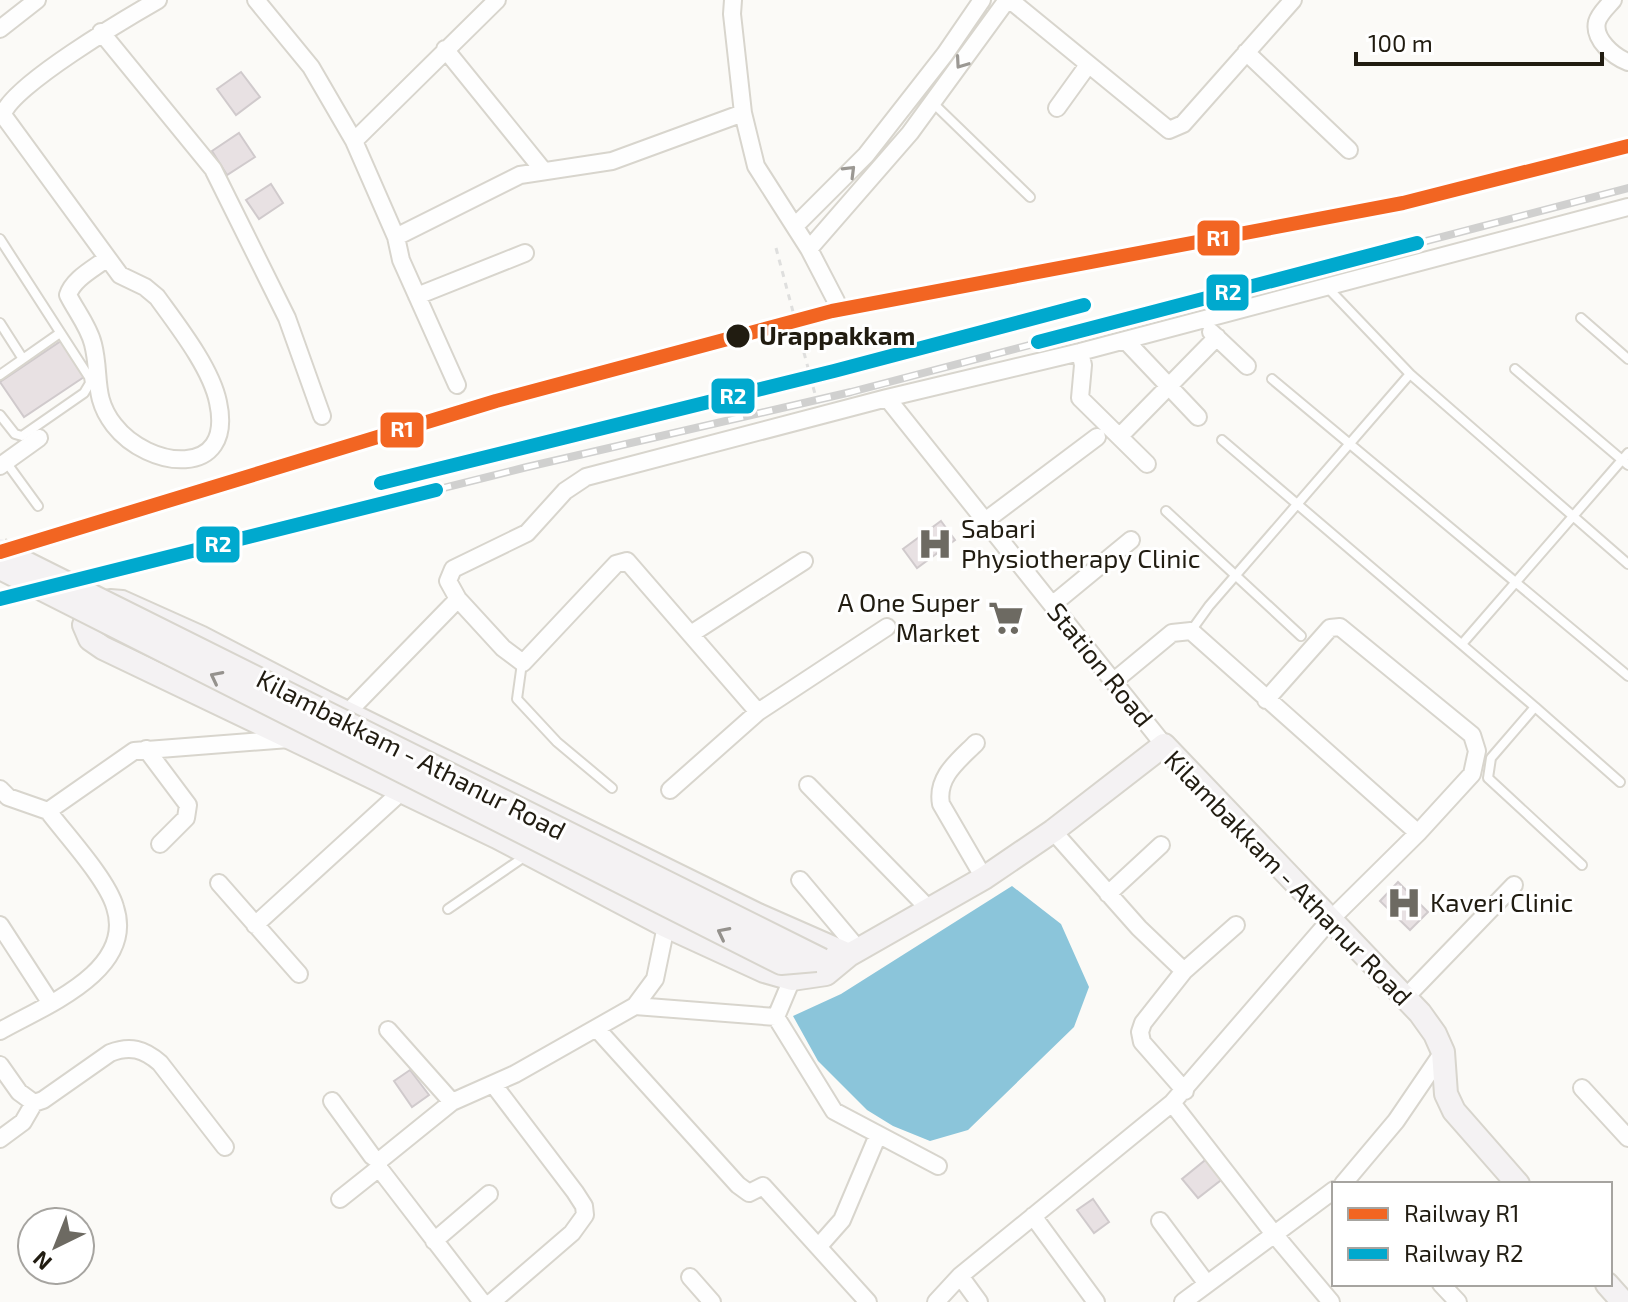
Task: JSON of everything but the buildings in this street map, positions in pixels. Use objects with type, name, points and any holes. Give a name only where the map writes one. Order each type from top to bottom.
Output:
[{"type":"street","points":[[106,259],[79,279],[68,295],[93,340],[97,387],[102,404],[115,425],[131,441],[153,455],[174,460],[205,453],[218,438],[220,422],[218,402],[209,378],[157,297],[145,287],[127,280],[106,259],[3,115],[4,109],[17,95],[101,32],[158,0]]},
{"type":"street","points":[[256,0],[311,67],[354,141],[396,237],[401,260],[457,385]]},
{"type":"street","points":[[354,141],[497,0]]},
{"type":"street","points":[[719,0],[733,7],[743,113],[756,166],[809,249],[836,301]]},
{"type":"street","points":[[795,226],[866,155],[945,54],[982,0]]},
{"type":"street","points":[[809,249],[933,103],[1008,0],[1169,130],[1183,124],[1293,0]]},
{"type":"street","points":[[1613,0],[1597,22],[1597,33],[1611,53],[1628,62]]},
{"type":"street","points":[[0,29],[28,3]]},
{"type":"street","points":[[101,32],[213,169],[287,318],[322,416]]},
{"type":"street","points":[[445,49],[543,170]]},
{"type":"street","points":[[1246,52],[1349,150]]},
{"type":"street","points":[[1057,108],[1088,65]]},
{"type":"street","points":[[396,237],[520,175],[612,161],[743,113]]},
{"type":"street","points":[[758,712],[632,564],[622,561],[616,564],[523,663],[503,648],[458,599],[448,581],[453,569],[527,533],[565,491],[586,477],[887,398],[1080,352],[1628,207]]},
{"type":"street","points":[[417,296],[525,253]]},
{"type":"street","points":[[1200,320],[1247,366]]},
{"type":"street","points":[[1120,436],[1217,337]]},
{"type":"street","points":[[1125,340],[1198,417]]},
{"type":"street","points":[[1080,352],[1083,365],[1080,398],[1147,464]]},
{"type":"street","name":"Station Road","points":[[887,398],[1164,745]]},
{"type":"street","points":[[985,521],[1097,437]]},
{"type":"street","points":[[3,464],[39,438]]},
{"type":"street","points":[[1052,605],[1131,540]]},
{"type":"street","name":"Kilambakkam - Athanur Road","points":[[0,550],[822,960]]},
{"type":"street","points":[[691,634],[804,561]]},
{"type":"street","name":"Kilambakkam - Athanur Road","points":[[0,568],[781,963],[822,960],[853,952],[984,878],[1053,831],[1164,745],[1331,919],[1435,1034],[1443,1052],[1446,1094],[1454,1111],[1516,1182]]},
{"type":"street","points":[[48,811],[134,751],[294,739],[347,713],[458,599]]},
{"type":"street","points":[[110,601],[122,602],[200,637],[347,713],[758,915],[853,952],[826,974],[792,979],[764,971],[666,926],[497,837],[103,648],[90,639],[84,625],[89,613],[110,601]]},
{"type":"street","points":[[670,790],[758,712],[887,627]]},
{"type":"street","points":[[936,1302],[960,1276],[1185,1091],[1331,919],[1418,833],[1472,774],[1477,751],[1472,735],[1340,627],[1330,628],[1266,700]]},
{"type":"street","points":[[1114,681],[1172,633],[1191,631],[1418,833]]},
{"type":"street","points":[[976,743],[942,781],[938,792],[941,804],[984,878]]},
{"type":"street","points":[[146,749],[188,805],[186,818],[160,844]]},
{"type":"street","points":[[808,785],[929,909]]},
{"type":"street","points":[[255,925],[402,791]]},
{"type":"street","points":[[0,1031],[88,979],[107,960],[116,945],[119,926],[115,905],[104,886],[48,811],[3,797]]},
{"type":"street","points":[[1053,831],[1139,928],[1184,971]]},
{"type":"street","points":[[1108,894],[1161,845]]},
{"type":"street","points":[[800,880],[853,952]]},
{"type":"street","points":[[219,883],[299,974]]},
{"type":"street","points":[[1405,998],[1514,885]]},
{"type":"street","points":[[0,925],[50,1002]]},
{"type":"street","points":[[1185,1091],[1142,1042],[1140,1032],[1143,1023],[1184,971],[1236,925]]},
{"type":"street","points":[[340,1199],[452,1102],[493,1084],[635,1006],[655,979],[666,926]]},
{"type":"street","points":[[776,1017],[792,979]]},
{"type":"street","points":[[635,1006],[776,1017]]},
{"type":"street","points":[[776,1017],[834,1111],[938,1166]]},
{"type":"street","points":[[597,1029],[738,1185],[749,1193],[763,1186],[868,1302]]},
{"type":"street","points":[[388,1030],[452,1102]]},
{"type":"street","points":[[0,1139],[23,1122],[34,1103],[43,1100],[110,1053],[122,1048],[136,1048],[149,1053],[160,1063],[225,1147]]},
{"type":"street","points":[[1345,1182],[1396,1121],[1443,1052]]},
{"type":"street","points":[[0,1065],[19,1092],[34,1103]]},
{"type":"street","points":[[492,1302],[572,1233],[585,1215],[584,1206],[575,1192],[493,1084]]},
{"type":"street","points":[[1582,1088],[1628,1138]]},
{"type":"street","points":[[332,1101],[482,1302]]},
{"type":"street","points":[[1172,1103],[1331,1302]]},
{"type":"street","points":[[819,1246],[842,1220],[878,1135]]},
{"type":"street","points":[[1183,1302],[1332,1193]]},
{"type":"street","points":[[434,1241],[489,1194]]},
{"type":"street","points":[[1033,1216],[1096,1302]]},
{"type":"street","points":[[1160,1221],[1207,1284]]},
{"type":"street","points":[[960,1276],[979,1302]]},
{"type":"street","points":[[690,1277],[712,1302]]},
{"type":"street","points":[[1443,1286],[1458,1302]]},
{"type":"street","points":[[1609,1286],[1623,1302]]},
{"type":"lane","points":[[933,103],[1030,197]]},
{"type":"lane","points":[[0,415],[15,434],[22,436],[88,389],[89,377],[1,244]]},
{"type":"lane","points":[[1326,286],[1410,374],[1628,564]]},
{"type":"lane","points":[[1581,318],[1628,359]]},
{"type":"lane","points":[[0,323],[23,359]]},
{"type":"lane","points":[[0,375],[60,333]]},
{"type":"lane","points":[[1462,644],[1626,459],[1515,369]]},
{"type":"lane","points":[[1191,631],[1236,574],[1410,374]]},
{"type":"lane","points":[[1272,379],[1628,676]]},
{"type":"lane","points":[[1222,440],[1298,502],[1620,782]]},
{"type":"lane","points":[[3,464],[38,506]]},
{"type":"lane","points":[[1166,511],[1301,636]]},
{"type":"lane","points":[[523,663],[517,699],[557,742],[612,788]]},
{"type":"lane","points":[[1535,707],[1491,758],[1488,778],[1582,865]]},
{"type":"lane","points":[[448,909],[527,855]]},
{"type":"path","points":[[776,248],[815,394]]},
{"type":"water","points":[[1012,886],[1061,924],[1089,987],[1074,1027],[968,1130],[930,1141],[893,1126],[867,1110],[818,1061],[793,1016],[841,994]]},
{"type":"railway","points":[[0,599],[527,467],[851,392],[1628,188]]},
{"type":"rail line","name":"R1","points":[[0,552],[496,401],[832,311],[1403,203],[1628,146]]},
{"type":"rail line","name":"R2","points":[[1038,342],[1417,243]]},
{"type":"rail line","name":"R2","points":[[381,483],[834,371],[1084,305]]},
{"type":"rail line","name":"R2","points":[[0,599],[436,490]]},
{"type":"place","name":"Urappakkam","points":[[738,336]]},
{"type":"place","name":"Sabari Physiotherapy Clinic","points":[[935,544]]},
{"type":"place","name":"A One Super Market","points":[[1006,618]]},
{"type":"place","name":"Kaveri Clinic","points":[[1404,903]]}]
